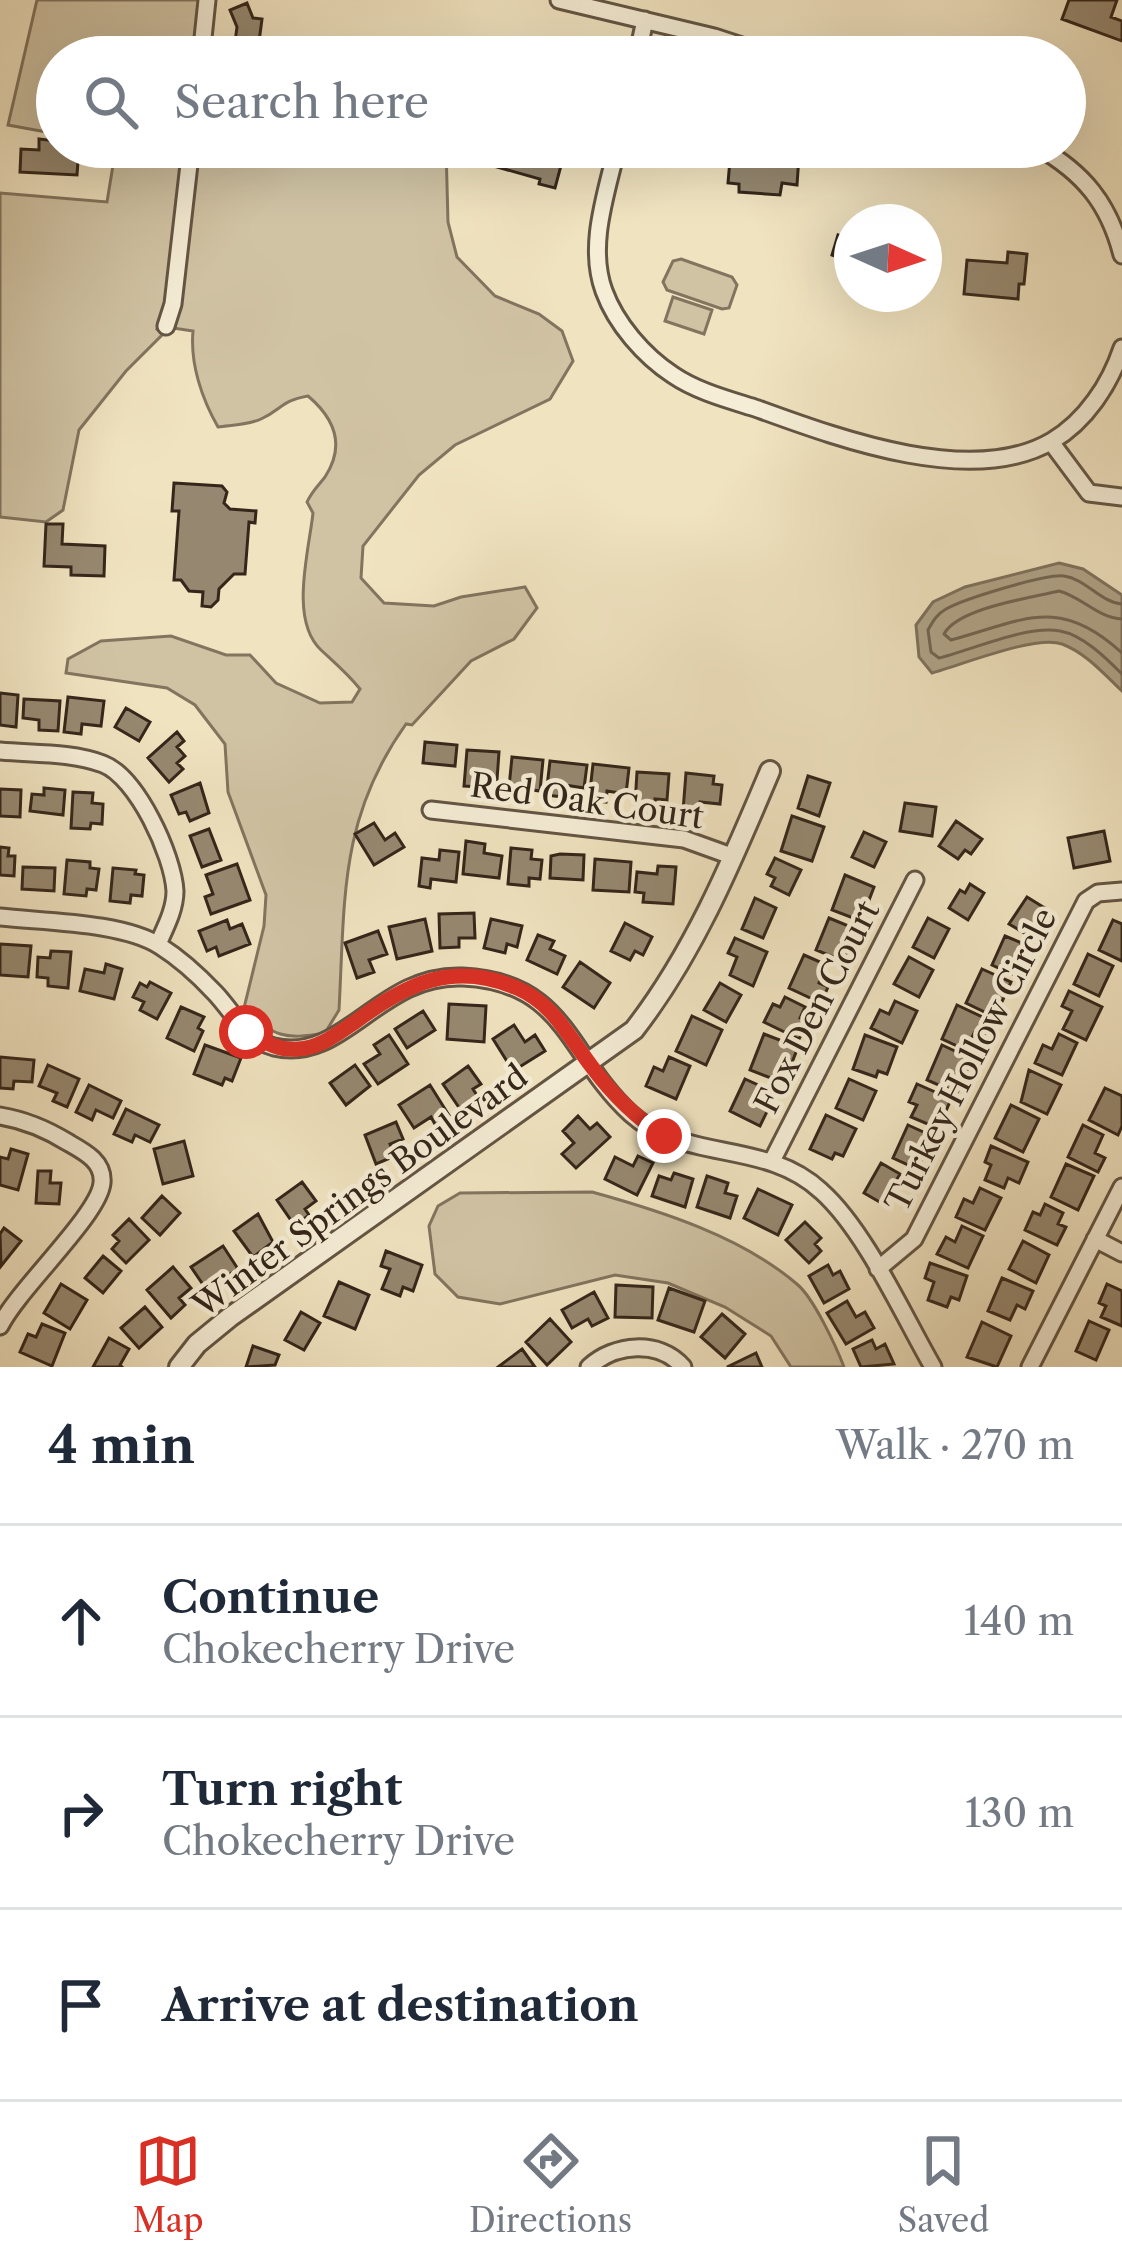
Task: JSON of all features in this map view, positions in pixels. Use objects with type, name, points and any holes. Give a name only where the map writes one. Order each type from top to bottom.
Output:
[{"type":"street","points":[[203,36],[207,0]]},
{"type":"street","points":[[559,0],[701,36]]},
{"type":"street","points":[[642,36],[645,20]]},
{"type":"street","points":[[166,326],[173,304],[188,168]]},
{"type":"street","points":[[613,168],[597,245],[602,286],[635,342],[696,388],[815,429],[924,457],[991,459],[1052,442],[1094,401],[1113,374],[1122,348]]},
{"type":"street","points":[[1071,168],[1104,202],[1122,255]]},
{"type":"street","points":[[1052,442],[1089,493],[1122,497]]},
{"type":"street","points":[[0,751],[105,765],[135,789],[175,890],[158,944]]},
{"type":"street","name":"Winter Springs Boulevard","points":[[179,1367],[197,1344],[230,1317],[634,1030],[667,988],[734,857],[770,771]]},
{"type":"street","name":"Red Oak Court","points":[[431,810],[684,839],[734,857]]},
{"type":"street","name":"Fox Den Court","points":[[772,1161],[915,880]]},
{"type":"street","name":"Turkey Hollow Circle","points":[[878,1269],[914,1240],[1086,901],[1098,893],[1122,891]]},
{"type":"street","points":[[0,917],[125,933],[158,944],[215,993],[246,1032],[271,1046],[298,1049],[328,1042],[412,984],[459,976],[518,988],[563,1023],[589,1064],[631,1114],[664,1136],[772,1161],[820,1190],[878,1269],[933,1367]]},
{"type":"street","points":[[0,1116],[54,1134],[90,1155],[101,1170],[102,1183],[87,1214],[35,1274],[0,1326]]},
{"type":"street","points":[[1030,1367],[1122,1186]]},
{"type":"street","points":[[1095,1239],[1122,1253]]},
{"type":"street","points":[[589,1367],[600,1357],[637,1348],[656,1350],[683,1367]]},
{"type":"shaded area","points":[[37,0],[200,0],[196,36],[36,36],[36,130],[8,125]]},
{"type":"shaded area","points":[[113,168],[181,168],[166,303],[157,329],[165,332],[79,430],[63,510],[46,522],[0,517],[0,193],[107,202]]},
{"type":"shaded area","points":[[195,168],[447,168],[448,222],[457,257],[495,296],[539,314],[562,331],[573,361],[550,399],[455,445],[419,475],[363,546],[361,578],[384,603],[434,606],[525,587],[537,608],[514,639],[471,661],[412,725],[406,724],[384,759],[357,827],[345,896],[339,1010],[325,1033],[280,1034],[244,1008],[264,926],[266,895],[228,792],[225,744],[195,705],[167,688],[66,673],[68,659],[101,641],[171,636],[226,655],[250,655],[276,683],[320,703],[352,702],[360,689],[311,637],[303,603],[313,513],[307,502],[335,454],[334,433],[325,413],[308,396],[256,421],[218,427],[198,381],[193,331],[173,328]]},
{"type":"shaded area","points":[[681,259],[732,277],[737,285],[729,308],[667,290],[663,282],[673,261]]},
{"type":"shaded area","points":[[673,297],[712,310],[704,334],[665,321]]},
{"type":"shaded area","points":[[592,1192],[727,1239],[776,1268],[811,1301],[844,1367],[791,1367],[771,1336],[725,1307],[668,1283],[615,1275],[500,1304],[458,1297],[435,1274],[429,1226],[438,1206],[460,1193]]},
{"type":"water","points":[[1059,563],[1083,569],[1122,595],[1122,691],[1087,658],[1062,644],[1016,647],[932,673],[919,657],[916,625],[933,602],[965,587]]},
{"type":"building","points":[[1069,0],[1117,0],[1111,17],[1122,21],[1122,41],[1062,19]]},
{"type":"building","points":[[247,3],[253,18],[262,19],[260,36],[236,36],[230,10]]},
{"type":"building","points":[[21,149],[36,150],[36,168],[78,168],[77,175],[20,172]]},
{"type":"building","points":[[501,168],[560,168],[555,188],[539,184],[540,179]]},
{"type":"building","points":[[729,168],[798,168],[797,185],[782,183],[780,195],[739,192],[739,184],[728,183]]},
{"type":"building","points":[[1008,252],[1027,254],[1018,299],[964,294],[967,260],[1007,263]]},
{"type":"building","points":[[174,483],[222,486],[227,492],[224,503],[230,509],[256,511],[255,523],[249,522],[245,574],[234,574],[219,589],[211,607],[202,606],[203,592],[189,591],[181,580],[174,580],[179,511],[172,511]]},
{"type":"building","points":[[46,524],[63,524],[62,544],[105,546],[104,576],[71,575],[71,567],[44,566]]},
{"type":"building","points":[[0,693],[18,695],[16,727],[0,725]]},
{"type":"building","points":[[68,697],[104,701],[101,726],[82,724],[81,734],[64,732]]},
{"type":"building","points":[[24,699],[60,701],[58,731],[39,730],[39,720],[23,718]]},
{"type":"building","points":[[126,708],[150,722],[139,741],[115,727]]},
{"type":"building","points":[[177,732],[184,741],[177,747],[185,756],[177,763],[183,769],[169,782],[148,758]]},
{"type":"building","points":[[425,742],[457,745],[455,766],[423,763]]},
{"type":"building","points":[[467,750],[499,752],[497,780],[481,779],[481,787],[464,786]]},
{"type":"building","points":[[512,757],[543,760],[540,791],[509,787]]},
{"type":"building","points":[[550,761],[587,765],[584,788],[565,785],[563,797],[546,795]]},
{"type":"building","points":[[593,764],[629,768],[626,794],[607,791],[606,802],[589,800]]},
{"type":"building","points":[[637,772],[669,774],[667,800],[655,799],[655,807],[635,805]]},
{"type":"building","points":[[686,773],[714,776],[713,784],[722,785],[720,804],[700,802],[699,813],[683,811]]},
{"type":"building","points":[[808,776],[830,783],[819,816],[798,808]]},
{"type":"building","points":[[200,783],[209,813],[190,821],[186,812],[179,814],[171,795]]},
{"type":"building","points":[[44,788],[65,790],[63,815],[30,811],[32,794],[44,795]]},
{"type":"building","points":[[0,789],[21,790],[20,817],[0,816]]},
{"type":"building","points":[[73,792],[93,793],[92,803],[103,804],[102,824],[71,828]]},
{"type":"building","points":[[905,803],[936,807],[932,836],[900,831]]},
{"type":"building","points":[[792,816],[824,827],[812,861],[781,851]]},
{"type":"building","points":[[956,821],[982,839],[971,854],[965,850],[958,859],[939,846]]},
{"type":"building","points":[[374,823],[385,840],[395,833],[404,847],[374,865],[355,834]]},
{"type":"building","points":[[209,829],[221,860],[202,867],[190,836]]},
{"type":"building","points":[[1104,831],[1110,861],[1074,868],[1068,838]]},
{"type":"building","points":[[864,832],[886,842],[874,867],[852,857]]},
{"type":"building","points":[[466,841],[485,844],[484,853],[502,856],[499,878],[463,874]]},
{"type":"building","points":[[0,847],[9,848],[8,856],[15,856],[14,876],[0,875]]},
{"type":"building","points":[[511,848],[532,850],[531,859],[542,860],[540,879],[529,878],[529,886],[508,884]]},
{"type":"building","points":[[440,850],[459,852],[456,882],[431,879],[430,888],[419,886],[422,858],[439,860]]},
{"type":"building","points":[[584,855],[583,880],[550,878],[551,856]]},
{"type":"building","points":[[775,858],[801,870],[789,895],[771,886],[775,878],[767,874]]},
{"type":"building","points":[[595,859],[631,862],[629,892],[593,890]]},
{"type":"building","points":[[67,860],[90,862],[90,868],[99,869],[96,890],[87,889],[86,896],[64,894]]},
{"type":"building","points":[[237,864],[250,900],[211,914],[205,897],[213,894],[206,875]]},
{"type":"building","points":[[658,866],[676,867],[673,904],[643,902],[644,893],[635,892],[637,872],[657,874]]},
{"type":"building","points":[[23,867],[55,868],[54,891],[22,889]]},
{"type":"building","points":[[113,868],[144,875],[142,896],[131,895],[130,903],[110,901]]},
{"type":"building","points":[[845,875],[874,887],[861,921],[832,910]]},
{"type":"building","points":[[970,884],[984,893],[968,920],[949,908]]},
{"type":"building","points":[[1027,897],[1048,910],[1031,937],[1009,924]]},
{"type":"building","points":[[755,898],[776,908],[763,938],[742,929]]},
{"type":"building","points":[[474,913],[475,938],[459,938],[459,947],[440,948],[439,914]]},
{"type":"building","points":[[829,918],[856,929],[843,961],[816,950]]},
{"type":"building","points":[[928,918],[949,929],[934,958],[913,947]]},
{"type":"building","points":[[425,919],[432,951],[397,959],[389,927]]},
{"type":"building","points":[[491,919],[522,926],[517,947],[507,944],[505,953],[484,948]]},
{"type":"building","points":[[227,920],[230,929],[242,924],[250,944],[219,956],[216,947],[207,951],[199,931]]},
{"type":"building","points":[[1113,920],[1122,924],[1122,961],[1099,950]]},
{"type":"building","points":[[625,923],[652,937],[643,955],[635,951],[630,960],[611,951]]},
{"type":"building","points":[[378,931],[387,954],[369,960],[374,972],[357,978],[345,943]]},
{"type":"building","points":[[538,935],[554,941],[550,949],[565,956],[557,974],[527,960]]},
{"type":"building","points":[[1005,936],[1022,943],[1014,975],[992,965]]},
{"type":"building","points":[[735,938],[767,952],[753,986],[730,975],[737,957],[728,953]]},
{"type":"building","points":[[0,944],[31,946],[28,977],[0,975]]},
{"type":"building","points":[[51,951],[71,952],[68,988],[48,986],[48,978],[37,977],[38,957],[50,958]]},
{"type":"building","points":[[1088,954],[1113,966],[1099,996],[1074,984]]},
{"type":"building","points":[[804,955],[827,965],[819,983],[828,987],[821,1003],[789,988]]},
{"type":"building","points":[[909,957],[933,970],[919,997],[894,984]]},
{"type":"building","points":[[580,962],[610,983],[594,1008],[563,987]]},
{"type":"building","points":[[106,964],[122,969],[114,999],[80,991],[85,969],[104,973]]},
{"type":"building","points":[[982,969],[1011,982],[995,1017],[966,1003]]},
{"type":"building","points":[[150,982],[171,993],[157,1019],[140,1010],[144,1002],[133,997],[140,983],[147,987]]},
{"type":"building","points":[[720,983],[741,995],[726,1022],[704,1010]]},
{"type":"building","points":[[1069,991],[1102,1007],[1086,1040],[1063,1029],[1072,1011],[1062,1006]]},
{"type":"building","points":[[785,997],[805,1007],[800,1018],[808,1022],[799,1039],[764,1022],[773,1004],[780,1007]]},
{"type":"building","points":[[895,1001],[917,1011],[902,1043],[871,1028],[880,1010],[889,1014]]},
{"type":"building","points":[[449,1004],[486,1006],[484,1042],[447,1039]]},
{"type":"building","points":[[957,1005],[991,1021],[983,1038],[974,1033],[966,1050],[942,1039]]},
{"type":"building","points":[[181,1007],[204,1017],[194,1051],[167,1038]]},
{"type":"building","points":[[423,1011],[435,1030],[407,1048],[395,1029]]},
{"type":"building","points":[[692,1016],[722,1030],[706,1065],[676,1051]]},
{"type":"building","points":[[514,1025],[525,1042],[535,1035],[545,1051],[513,1071],[493,1039]]},
{"type":"building","points":[[764,1034],[798,1047],[784,1083],[750,1070]]},
{"type":"building","points":[[1059,1034],[1077,1043],[1062,1075],[1035,1063],[1043,1045],[1052,1049]]},
{"type":"building","points":[[389,1035],[408,1064],[378,1084],[364,1064],[380,1054],[374,1045]]},
{"type":"building","points":[[865,1035],[897,1047],[887,1074],[878,1071],[876,1077],[853,1069]]},
{"type":"building","points":[[205,1045],[241,1058],[232,1081],[225,1078],[222,1085],[194,1074]]},
{"type":"building","points":[[942,1045],[972,1059],[957,1093],[927,1080]]},
{"type":"building","points":[[0,1057],[34,1060],[32,1082],[14,1081],[13,1089],[0,1088]]},
{"type":"building","points":[[669,1057],[690,1066],[676,1099],[646,1086],[654,1067],[663,1071]]},
{"type":"building","points":[[48,1065],[79,1079],[67,1107],[53,1101],[57,1093],[39,1086]]},
{"type":"building","points":[[355,1065],[370,1086],[346,1105],[330,1083]]},
{"type":"building","points":[[468,1066],[481,1084],[473,1089],[478,1097],[460,1109],[443,1084]]},
{"type":"building","points":[[1029,1070],[1061,1085],[1047,1114],[1021,1102]]},
{"type":"building","points":[[745,1079],[776,1093],[760,1126],[730,1111]]},
{"type":"building","points":[[849,1079],[876,1091],[863,1120],[836,1108]]},
{"type":"building","points":[[917,1084],[951,1099],[943,1118],[934,1114],[930,1125],[911,1117],[917,1105],[909,1102]]},
{"type":"building","points":[[89,1085],[121,1101],[113,1118],[96,1110],[92,1120],[76,1112]]},
{"type":"building","points":[[430,1085],[450,1117],[436,1126],[431,1117],[414,1128],[399,1105]]},
{"type":"building","points":[[1105,1088],[1122,1096],[1118,1135],[1089,1120]]},
{"type":"building","points":[[1011,1105],[1039,1119],[1023,1152],[995,1138]]},
{"type":"building","points":[[126,1109],[159,1125],[150,1142],[135,1135],[132,1142],[114,1134]]},
{"type":"building","points":[[826,1115],[856,1129],[843,1156],[835,1153],[832,1159],[810,1149]]},
{"type":"building","points":[[578,1116],[590,1129],[597,1123],[610,1137],[576,1168],[562,1154],[574,1143],[563,1131]]},
{"type":"building","points":[[396,1122],[403,1139],[390,1144],[395,1156],[376,1164],[365,1135]]},
{"type":"building","points":[[908,1125],[932,1136],[917,1169],[893,1158]]},
{"type":"building","points":[[1083,1125],[1103,1135],[1095,1153],[1105,1158],[1098,1172],[1068,1157]]},
{"type":"building","points":[[184,1141],[193,1176],[163,1184],[154,1149]]},
{"type":"building","points":[[991,1146],[1028,1162],[1019,1183],[1008,1178],[1004,1188],[985,1180]]},
{"type":"building","points":[[11,1149],[28,1154],[18,1190],[0,1185],[0,1157],[8,1159]]},
{"type":"building","points":[[638,1156],[653,1163],[637,1195],[605,1179],[615,1157],[633,1166]]},
{"type":"building","points":[[881,1163],[900,1174],[883,1204],[864,1193]]},
{"type":"building","points":[[1066,1164],[1094,1176],[1078,1210],[1051,1197]]},
{"type":"building","points":[[38,1171],[51,1171],[50,1183],[61,1183],[59,1204],[36,1203]]},
{"type":"building","points":[[674,1173],[693,1179],[685,1207],[652,1196],[659,1176],[671,1180]]},
{"type":"building","points":[[707,1176],[728,1183],[725,1193],[737,1196],[730,1218],[697,1207]]},
{"type":"building","points":[[302,1182],[316,1201],[305,1209],[309,1215],[295,1226],[277,1200]]},
{"type":"building","points":[[980,1188],[1001,1198],[985,1230],[956,1217],[964,1199],[973,1203]]},
{"type":"building","points":[[758,1189],[792,1205],[778,1235],[744,1218]]},
{"type":"building","points":[[162,1196],[180,1213],[160,1235],[142,1218]]},
{"type":"building","points":[[1045,1204],[1063,1213],[1058,1224],[1066,1227],[1057,1245],[1025,1230],[1033,1212],[1040,1215]]},
{"type":"building","points":[[258,1214],[273,1242],[253,1257],[234,1231]]},
{"type":"building","points":[[129,1219],[149,1240],[126,1263],[112,1249],[119,1241],[113,1235]]},
{"type":"building","points":[[805,1222],[821,1238],[815,1244],[821,1251],[809,1263],[786,1240]]},
{"type":"building","points":[[962,1226],[983,1236],[968,1268],[937,1254],[946,1237],[955,1242]]},
{"type":"building","points":[[4,1228],[21,1241],[1,1266],[0,1234]]},
{"type":"building","points":[[1023,1241],[1049,1255],[1036,1283],[1009,1269]]},
{"type":"building","points":[[223,1246],[238,1269],[206,1289],[191,1267]]},
{"type":"building","points":[[386,1251],[422,1265],[413,1291],[403,1287],[400,1296],[382,1289],[390,1269],[381,1266]]},
{"type":"building","points":[[103,1256],[121,1271],[103,1293],[85,1278]]},
{"type":"building","points":[[930,1263],[967,1276],[959,1300],[951,1297],[947,1307],[928,1300],[934,1282],[925,1278]]},
{"type":"building","points":[[828,1265],[833,1275],[840,1271],[849,1289],[824,1303],[809,1276]]},
{"type":"building","points":[[173,1267],[191,1288],[179,1298],[185,1305],[171,1318],[147,1290]]},
{"type":"building","points":[[1002,1278],[1033,1291],[1025,1309],[1017,1305],[1010,1320],[988,1311]]},
{"type":"building","points":[[339,1282],[369,1295],[355,1329],[324,1316]]},
{"type":"building","points":[[61,1284],[87,1300],[70,1329],[44,1313]]},
{"type":"building","points":[[1107,1284],[1122,1291],[1122,1326],[1101,1317],[1106,1306],[1099,1303]]},
{"type":"building","points":[[616,1285],[653,1287],[652,1318],[615,1317]]},
{"type":"building","points":[[669,1288],[705,1301],[694,1332],[658,1320]]},
{"type":"building","points":[[594,1292],[608,1318],[592,1326],[588,1319],[572,1328],[562,1310]]},
{"type":"building","points":[[847,1301],[856,1317],[865,1312],[874,1328],[846,1344],[827,1313]]},
{"type":"building","points":[[145,1307],[162,1327],[139,1348],[121,1328]]},
{"type":"building","points":[[301,1312],[320,1323],[304,1350],[285,1340]]},
{"type":"building","points":[[722,1314],[745,1334],[725,1358],[701,1337]]},
{"type":"building","points":[[550,1319],[571,1342],[547,1365],[526,1342]]},
{"type":"building","points":[[1089,1321],[1109,1330],[1096,1360],[1076,1351]]},
{"type":"building","points":[[982,1322],[1011,1336],[997,1367],[967,1357]]},
{"type":"building","points":[[42,1324],[65,1333],[52,1366],[20,1352],[28,1334],[36,1337]]},
{"type":"building","points":[[109,1338],[129,1349],[122,1367],[93,1367]]},
{"type":"building","points":[[872,1340],[876,1349],[885,1344],[894,1364],[861,1367],[853,1349]]},
{"type":"building","points":[[253,1346],[279,1355],[275,1365],[246,1367]]},
{"type":"building","points":[[522,1349],[535,1367],[498,1367]]},
{"type":"building","points":[[756,1353],[762,1367],[727,1367]]},
{"type":"route","points":[[246,1032],[271,1046],[298,1049],[328,1042],[412,984],[459,976],[487,979],[518,988],[544,1005],[563,1023],[589,1064],[631,1114],[664,1136]]}]
